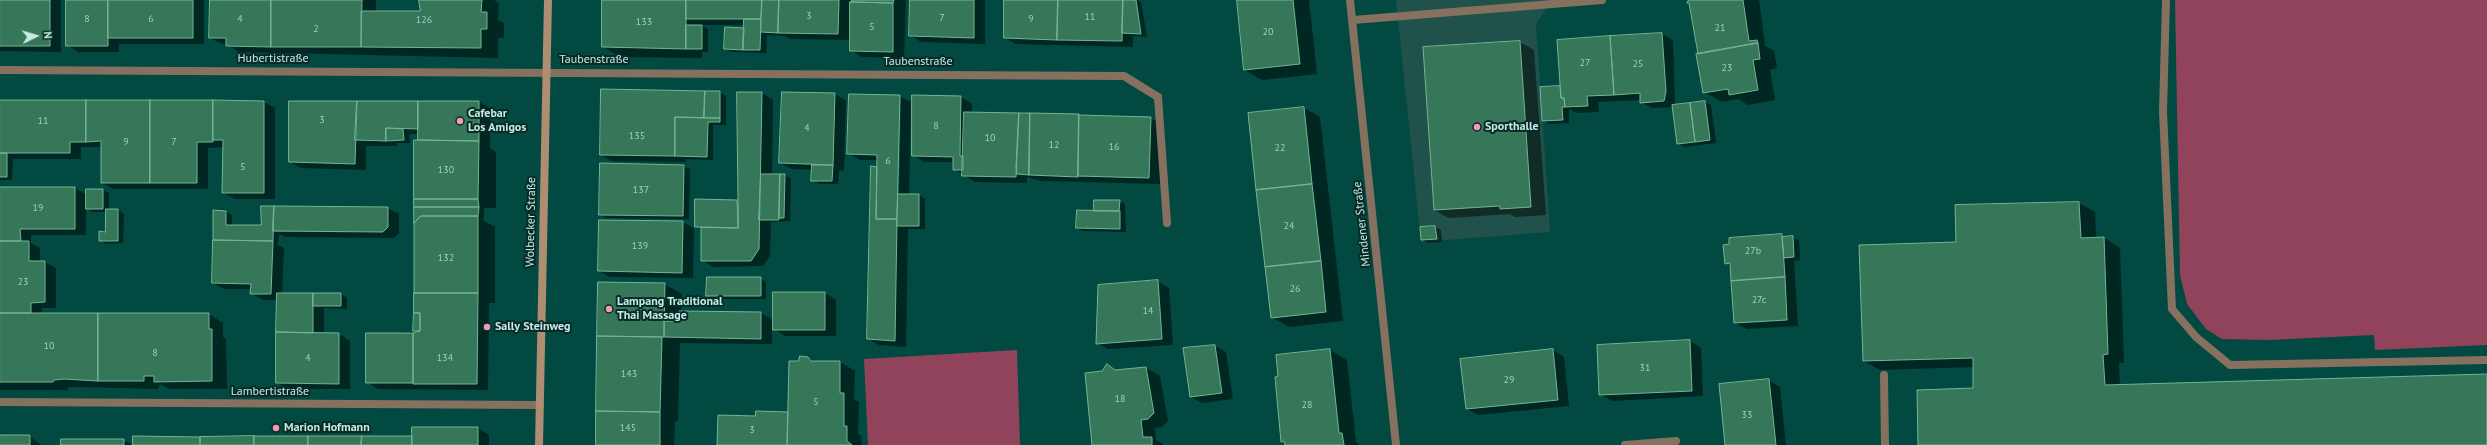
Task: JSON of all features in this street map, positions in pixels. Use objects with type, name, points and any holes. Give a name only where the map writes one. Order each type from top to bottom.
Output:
[{"type":"main road","name":"Wolbecker Straße","points":[[540,445],[548,0]]},
{"type":"street","name":"Mindener Straße","points":[[1350,0],[1396,445]]},
{"type":"street","points":[[1353,20],[1602,0]]},
{"type":"street","points":[[2166,0],[2164,111],[2172,309],[2196,337],[2230,365],[2487,360]]},
{"type":"street","name":"Hubertistraße","points":[[0,70],[546,72]]},
{"type":"street","name":"Taubenstraße","points":[[546,72],[1124,76],[1158,97],[1166,223]]},
{"type":"street","points":[[1884,375],[1885,445]]},
{"type":"street","name":"Lambertistraße","points":[[0,402],[540,405]]},
{"type":"street","points":[[1625,445],[1676,441]]},
{"type":"shaded area","points":[[1396,0],[1552,0],[1536,24],[1550,232],[1421,242]]},
{"type":"shaded area","points":[[2175,0],[2487,0],[2487,345],[2375,350],[2374,335],[2269,340],[2222,339],[2206,329],[2187,304],[2180,275]]},
{"type":"shaded area","points":[[1017,350],[1020,445],[868,445],[864,359]]},
{"type":"building","points":[[0,0],[50,0],[50,46],[0,46]]},
{"type":"building","points":[[66,0],[108,0],[108,46],[66,46]]},
{"type":"building","points":[[108,0],[193,0],[193,38],[108,38]]},
{"type":"building","points":[[210,0],[271,0],[271,47],[226,46],[226,38],[209,38]]},
{"type":"building","points":[[271,0],[362,0],[361,47],[271,47]]},
{"type":"building","points":[[419,0],[482,0],[481,12],[487,12],[487,29],[481,29],[481,48],[361,47],[361,11],[420,11]]},
{"type":"building","points":[[602,0],[686,0],[686,49],[602,47]]},
{"type":"building","points":[[686,0],[762,0],[761,19],[686,19]]},
{"type":"building","points":[[762,0],[779,0],[778,33],[761,32]]},
{"type":"building","points":[[779,0],[839,0],[838,34],[778,33]]},
{"type":"building","points":[[852,0],[894,0],[893,3],[851,2]]},
{"type":"building","points":[[910,0],[974,0],[974,38],[909,36]]},
{"type":"building","points":[[1004,0],[1058,0],[1057,40],[1004,38]]},
{"type":"building","points":[[1058,0],[1123,0],[1122,41],[1057,40]]},
{"type":"building","points":[[1123,0],[1136,0],[1141,34],[1122,33]]},
{"type":"building","points":[[1237,0],[1293,0],[1300,64],[1244,70]]},
{"type":"building","points":[[1689,0],[1743,0],[1749,41],[1757,40],[1758,43],[1698,54],[1689,3],[1687,3]]},
{"type":"building","points":[[850,2],[893,3],[893,52],[850,51]]},
{"type":"building","points":[[744,19],[761,19],[760,50],[743,50]]},
{"type":"building","points":[[686,25],[702,25],[702,49],[686,49]]},
{"type":"building","points":[[725,27],[744,28],[743,50],[724,49]]},
{"type":"building","points":[[1662,33],[1666,91],[1664,101],[1640,103],[1640,93],[1614,95],[1610,36]]},
{"type":"building","points":[[1610,36],[1614,95],[1587,96],[1588,106],[1565,107],[1564,98],[1561,98],[1557,40]]},
{"type":"building","name":"Sporthalle","points":[[1520,41],[1531,207],[1500,209],[1500,206],[1434,210],[1423,47]]},
{"type":"building","points":[[1758,43],[1760,59],[1753,60],[1758,90],[1729,95],[1728,89],[1703,93],[1696,54]]},
{"type":"building","points":[[1560,86],[1561,98],[1564,98],[1565,107],[1562,107],[1563,120],[1542,121],[1540,87]]},
{"type":"building","points":[[601,89],[705,91],[704,118],[675,117],[675,156],[600,155]]},
{"type":"building","points":[[705,91],[720,91],[720,118],[704,118]]},
{"type":"building","points":[[737,92],[762,92],[759,249],[751,261],[701,261],[701,227],[738,228]]},
{"type":"building","points":[[782,92],[835,93],[833,165],[779,163]]},
{"type":"building","points":[[849,94],[900,95],[897,219],[876,219],[877,155],[847,154]]},
{"type":"building","points":[[912,95],[961,96],[960,156],[963,156],[963,170],[953,170],[953,157],[912,156]]},
{"type":"building","points":[[0,100],[86,100],[86,142],[70,142],[70,153],[0,153]]},
{"type":"building","points":[[86,100],[150,100],[150,183],[101,183],[101,141],[86,142]]},
{"type":"building","points":[[150,100],[213,100],[213,142],[197,142],[197,183],[150,183]]},
{"type":"building","points":[[213,100],[264,101],[264,193],[222,193],[223,140],[213,140]]},
{"type":"building","points":[[289,101],[357,101],[355,164],[289,162]]},
{"type":"building","points":[[357,101],[418,101],[418,129],[386,128],[386,141],[355,140]]},
{"type":"building","points":[[418,101],[479,101],[479,141],[418,140]]},
{"type":"building","points":[[1705,101],[1710,140],[1695,142],[1690,103]]},
{"type":"building","points":[[1690,103],[1695,142],[1677,144],[1672,105]]},
{"type":"building","points":[[1304,107],[1312,184],[1256,190],[1248,113]]},
{"type":"building","points":[[964,112],[1019,113],[1016,177],[962,176]]},
{"type":"building","points":[[1019,113],[1030,113],[1029,175],[1017,174],[1016,168]]},
{"type":"building","points":[[1030,113],[1079,114],[1078,177],[1029,175]]},
{"type":"building","points":[[1079,115],[1151,117],[1149,178],[1078,176]]},
{"type":"building","points":[[675,117],[720,118],[720,122],[708,122],[707,157],[675,156]]},
{"type":"building","points":[[386,128],[403,129],[404,140],[386,141]]},
{"type":"building","points":[[414,140],[479,141],[478,199],[414,199]]},
{"type":"building","points":[[0,153],[7,153],[7,177],[0,177]]},
{"type":"building","points":[[600,163],[684,165],[683,216],[599,215]]},
{"type":"building","points":[[812,165],[833,165],[832,181],[811,181]]},
{"type":"building","points":[[871,166],[877,167],[876,219],[897,219],[895,341],[867,339]]},
{"type":"building","points":[[761,174],[780,174],[779,220],[759,220]]},
{"type":"building","points":[[780,174],[785,174],[784,218],[779,218]]},
{"type":"building","points":[[1312,184],[1321,261],[1265,267],[1256,190]]},
{"type":"building","points":[[0,187],[75,187],[75,229],[20,229],[21,241],[0,241]]},
{"type":"building","points":[[86,189],[103,189],[103,209],[86,209]]},
{"type":"building","points":[[898,194],[919,194],[919,226],[897,226]]},
{"type":"building","points":[[414,199],[478,199],[479,207],[414,207]]},
{"type":"building","points":[[695,199],[737,200],[738,228],[695,227]]},
{"type":"building","points":[[1094,200],[1120,200],[1119,211],[1094,211]]},
{"type":"building","points":[[2079,202],[2081,238],[2104,237],[2108,354],[2103,355],[2105,385],[2487,374],[2487,445],[1918,445],[1917,390],[1973,388],[1973,358],[1863,361],[1859,245],[1956,242],[1955,205]]},
{"type":"building","points":[[261,206],[274,206],[273,241],[213,240],[213,210],[226,211],[226,225],[261,225]]},
{"type":"building","points":[[274,206],[388,207],[388,227],[383,232],[273,231]]},
{"type":"building","points":[[414,207],[479,207],[478,216],[421,216],[414,223]]},
{"type":"building","points":[[106,209],[118,209],[118,241],[99,241],[99,231],[105,232]]},
{"type":"building","points":[[1077,210],[1120,211],[1120,229],[1076,228]]},
{"type":"building","points":[[421,216],[478,216],[478,293],[414,293],[414,223]]},
{"type":"building","points":[[599,220],[683,221],[682,273],[598,271]]},
{"type":"building","points":[[1435,226],[1437,239],[1421,240],[1420,227]]},
{"type":"building","points":[[1782,234],[1785,277],[1731,281],[1730,263],[1725,264],[1723,245],[1729,244],[1729,238]]},
{"type":"building","points":[[1793,236],[1794,257],[1784,258],[1782,237]]},
{"type":"building","points":[[213,240],[273,241],[271,294],[250,294],[251,284],[212,283]]},
{"type":"building","points":[[0,241],[29,241],[29,261],[45,261],[45,302],[31,303],[31,313],[0,313]]},
{"type":"building","points":[[1321,261],[1326,312],[1271,318],[1265,267]]},
{"type":"building","points":[[707,277],[761,277],[761,296],[706,296]]},
{"type":"building","points":[[1785,277],[1787,320],[1734,323],[1731,281]]},
{"type":"building","points":[[1158,280],[1162,339],[1096,344],[1098,285]]},
{"type":"building","points":[[598,282],[665,283],[664,337],[597,336]]},
{"type":"building","points":[[773,292],[825,292],[825,330],[773,330]]},
{"type":"building","points":[[277,293],[313,293],[313,333],[276,332]]},
{"type":"building","points":[[313,293],[341,293],[341,306],[313,306]]},
{"type":"building","points":[[414,293],[478,293],[477,384],[413,384],[413,333],[420,331],[420,313],[414,313]]},
{"type":"building","points":[[679,311],[761,312],[761,339],[664,337],[664,321],[679,321]]},
{"type":"building","points":[[0,313],[98,313],[98,381],[64,379],[54,380],[53,382],[0,382]]},
{"type":"building","points":[[98,313],[209,313],[209,329],[212,329],[212,381],[154,382],[154,376],[144,376],[144,381],[98,381]]},
{"type":"building","points":[[414,313],[420,313],[420,331],[413,331]]},
{"type":"building","points":[[276,332],[339,333],[339,384],[276,383]]},
{"type":"building","points":[[366,333],[413,333],[413,383],[366,383]]},
{"type":"building","points":[[597,336],[662,337],[660,412],[596,411]]},
{"type":"building","points":[[1690,340],[1692,391],[1599,395],[1597,345]]},
{"type":"building","points":[[1215,345],[1222,393],[1190,397],[1183,348]]},
{"type":"building","points":[[1330,349],[1339,433],[1342,433],[1344,445],[1285,445],[1284,441],[1281,442],[1275,377],[1278,376],[1276,355]]},
{"type":"building","points":[[1553,349],[1558,400],[1466,409],[1460,359]]},
{"type":"building","points":[[800,356],[808,357],[811,361],[840,361],[840,393],[844,393],[844,426],[847,426],[847,441],[852,445],[787,445],[789,361],[798,361]]},
{"type":"building","points":[[1107,364],[1115,370],[1146,367],[1154,413],[1148,419],[1141,420],[1143,437],[1152,437],[1152,445],[1092,445],[1085,373],[1102,371]]},
{"type":"building","points":[[1769,379],[1776,445],[1725,445],[1719,384]]},
{"type":"building","points":[[596,411],[660,412],[660,445],[596,445]]},
{"type":"building","points":[[756,411],[788,412],[787,445],[717,445],[718,415],[755,416]]},
{"type":"building","points":[[412,427],[478,427],[478,445],[412,445]]},
{"type":"building","points":[[0,435],[30,435],[30,445],[0,445]]},
{"type":"building","points":[[133,436],[200,437],[200,445],[133,445]]},
{"type":"building","points":[[254,436],[308,436],[308,445],[254,445]]},
{"type":"building","points":[[254,436],[254,445],[200,445],[200,437]]},
{"type":"building","points":[[308,436],[362,436],[361,445],[308,445]]},
{"type":"building","points":[[362,436],[412,436],[412,445],[361,445]]},
{"type":"building","points":[[61,439],[124,439],[124,445],[61,445]]},
{"type":"place","name":"Cafebar Los Amigos","points":[[460,121]]},
{"type":"place","name":"Sporthalle","points":[[1477,127]]},
{"type":"place","name":"Lampang Traditional Thai Massage","points":[[609,309]]},
{"type":"place","name":"Sally Steinweg","points":[[487,327]]},
{"type":"place","name":"Marion Hofmann","points":[[276,428]]}]
